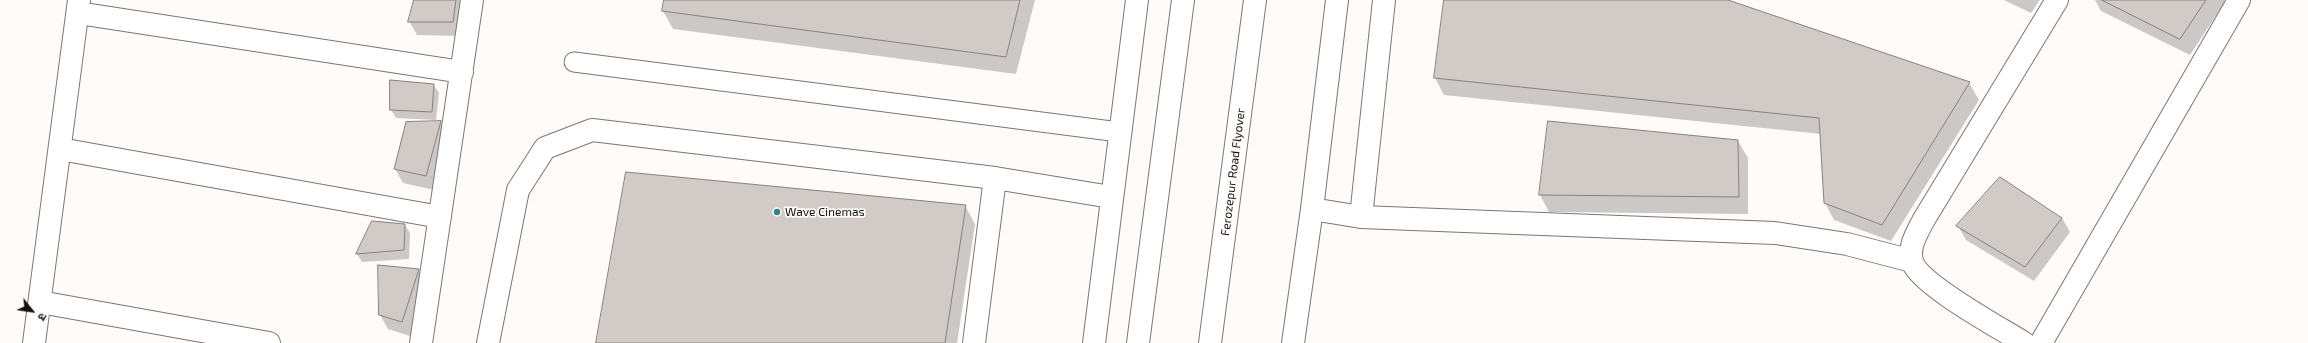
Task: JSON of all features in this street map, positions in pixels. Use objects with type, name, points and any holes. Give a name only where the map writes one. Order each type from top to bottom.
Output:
[{"type":"main road","points":[[421,343],[472,0]]},
{"type":"main road","points":[[1094,343],[1119,132],[1137,0]]},
{"type":"main road","points":[[1138,343],[1183,0]]},
{"type":"main road","name":"Ferozepur Road Flyover","points":[[1210,343],[1255,0]]},
{"type":"main road","points":[[1293,343],[1312,209],[1337,0]]},
{"type":"main road","points":[[1361,217],[1384,0]]},
{"type":"main road","points":[[2024,343],[1935,288],[1920,275],[1912,261],[1912,243],[1922,221],[2057,0]]},
{"type":"main road","points":[[2041,343],[2239,0]]},
{"type":"main road","points":[[34,343],[79,6],[462,72]]},
{"type":"main road","points":[[488,343],[518,190],[544,148],[592,130],[995,178],[1111,197]]},
{"type":"main road","points":[[60,149],[440,217]]},
{"type":"main road","points":[[974,343],[995,178]]},
{"type":"main road","points":[[1312,209],[1361,217],[1775,233],[1847,244],[1912,261]]},
{"type":"main road","points":[[40,302],[269,343]]},
{"type":"lane","points":[[574,62],[1119,132]]},
{"type":"building","points":[[414,0],[456,0],[453,22],[408,22]]},
{"type":"building","points":[[664,0],[1020,0],[1006,57],[662,11]]},
{"type":"building","points":[[1444,0],[1728,0],[1970,82],[1882,225],[1824,203],[1819,118],[1434,78]]},
{"type":"building","points":[[2102,0],[2206,0],[2180,39]]},
{"type":"building","points":[[390,80],[434,84],[432,112],[390,110]]},
{"type":"building","points":[[441,121],[426,176],[394,169],[406,122]]},
{"type":"building","points":[[1548,121],[1738,140],[1739,197],[1539,195]]},
{"type":"building","points":[[626,172],[966,205],[945,343],[596,343]]},
{"type":"building","points":[[2000,177],[2062,218],[2025,267],[1956,226]]},
{"type":"building","points":[[372,221],[405,224],[404,250],[356,254]]},
{"type":"building","points":[[378,265],[419,269],[402,322],[379,315]]},
{"type":"place","name":"Wave Cinemas","points":[[777,212]]}]
